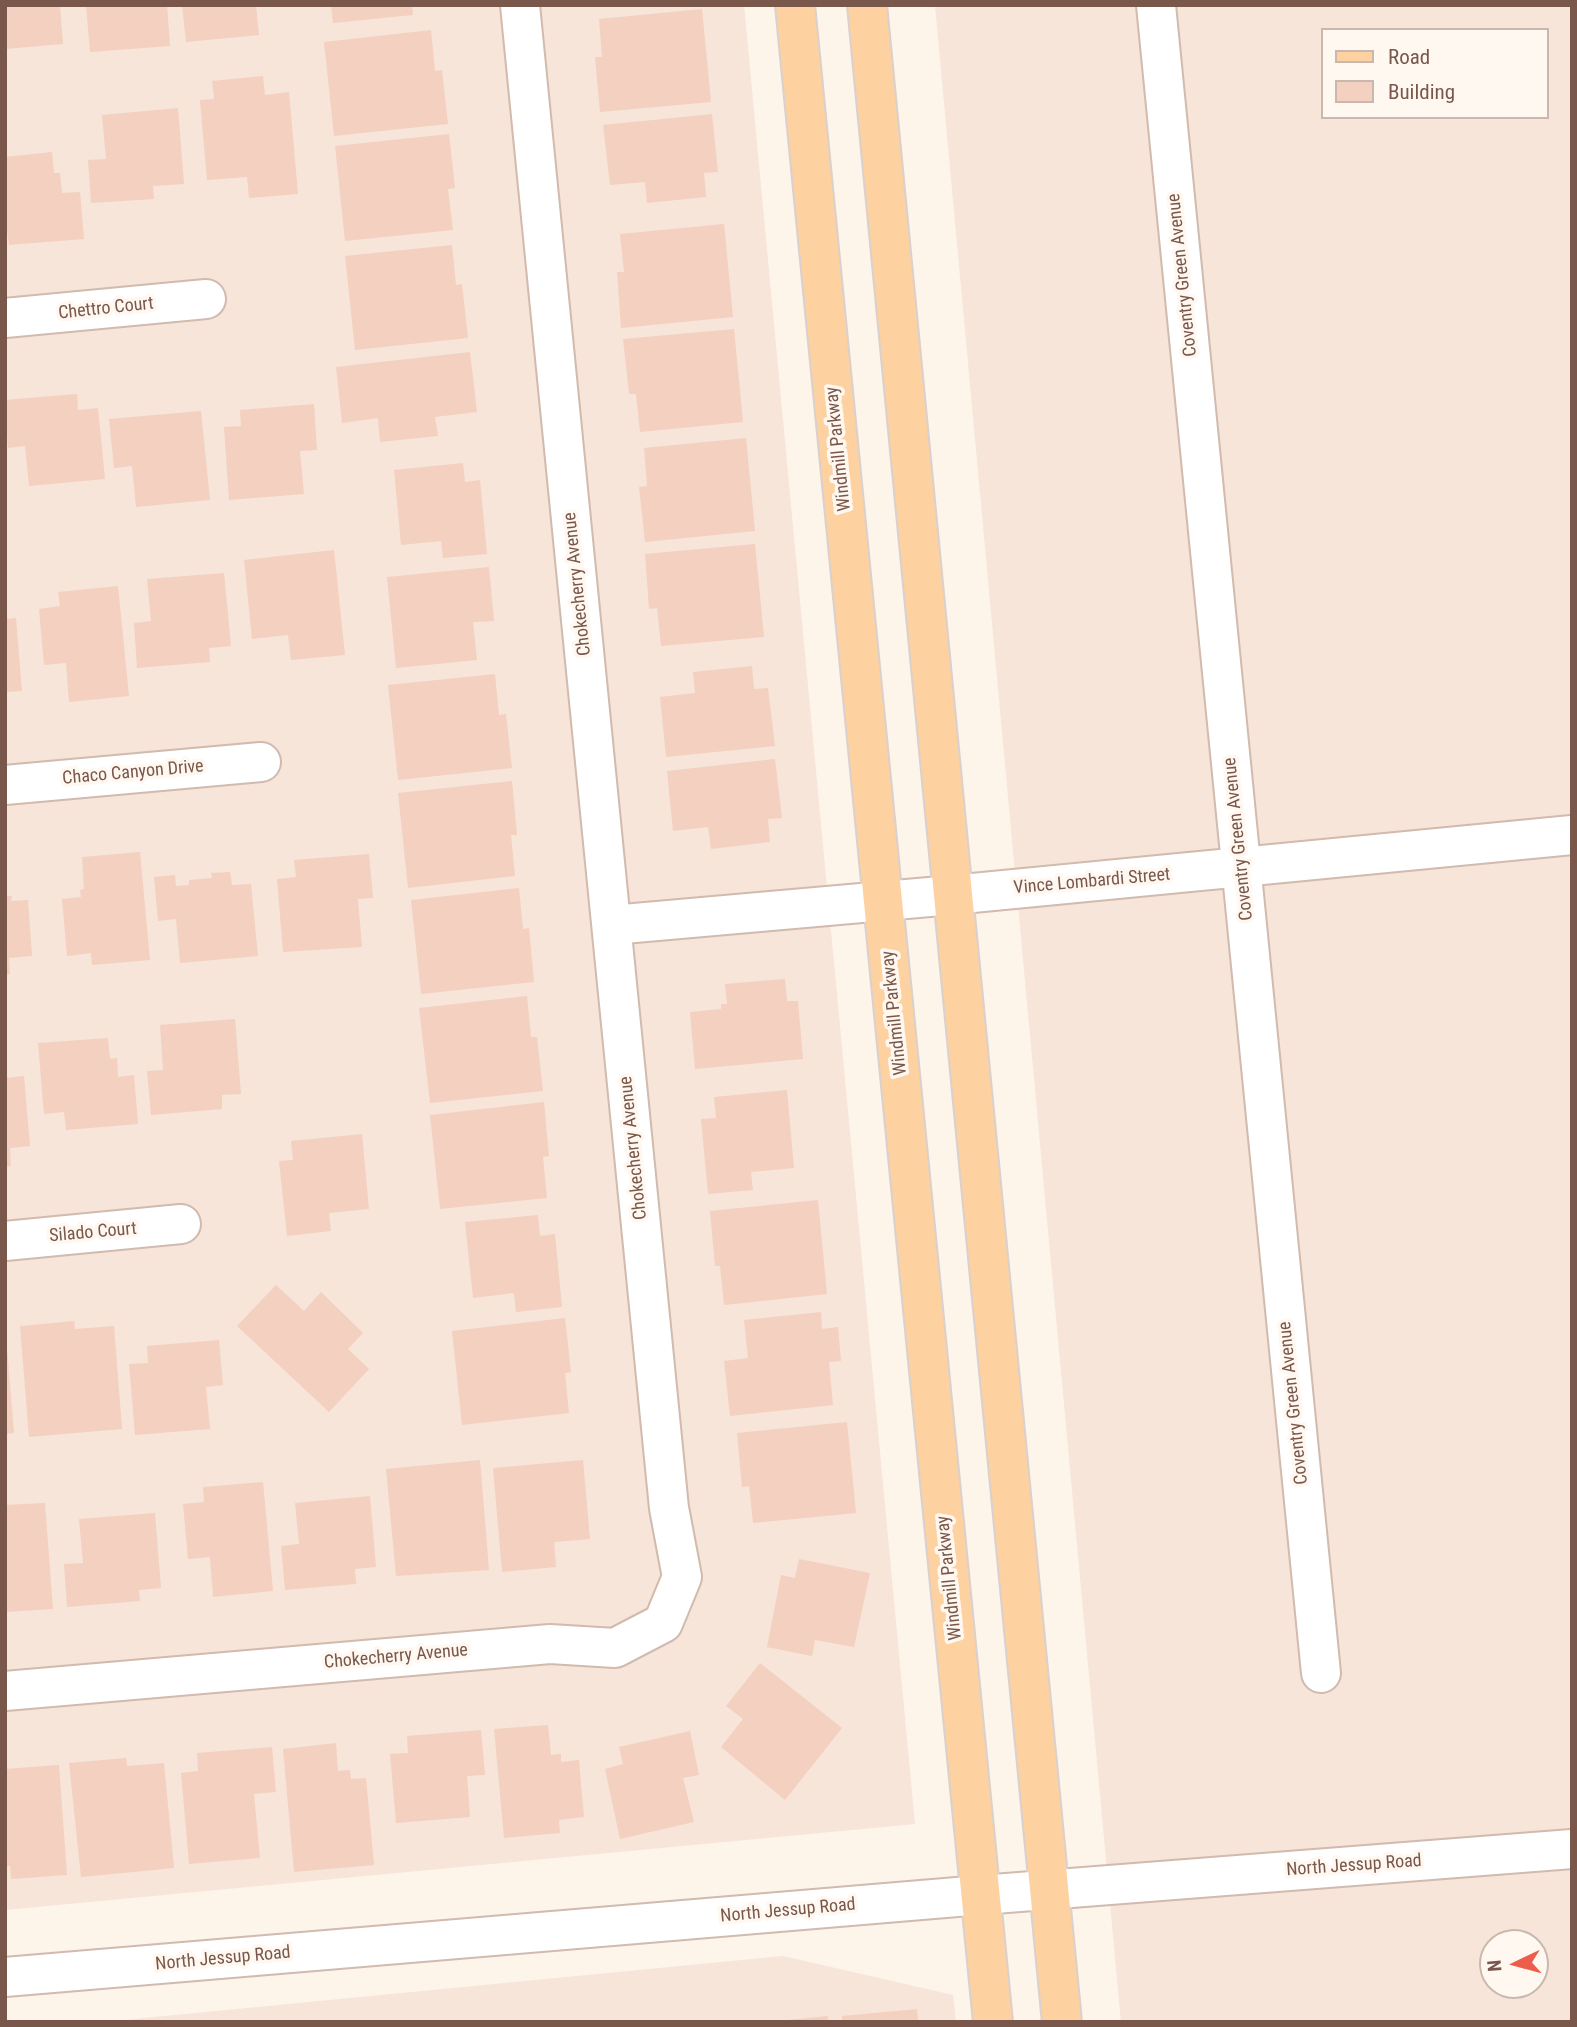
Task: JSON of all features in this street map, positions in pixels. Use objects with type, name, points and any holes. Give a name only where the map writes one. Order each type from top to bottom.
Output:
[{"type":"main road","name":"Windmill Parkway","points":[[795,5],[993,2022]]},
{"type":"main road","points":[[867,5],[1062,2022]]},
{"type":"street","name":"Chokecherry Avenue","points":[[5,1691],[550,1644],[615,1648],[663,1623],[682,1577],[669,1508],[520,5]]},
{"type":"street","name":"Coventry Green Avenue","points":[[1156,5],[1321,1673]]},
{"type":"street","name":"Chettro Court","points":[[5,318],[206,299]]},
{"type":"street","name":"Chaco Canyon Drive","points":[[5,785],[261,762]]},
{"type":"street","name":"Vince Lombardi Street","points":[[612,925],[1572,835]]},
{"type":"street","name":"Silado Court","points":[[5,1241],[181,1224]]},
{"type":"street","name":"North Jessup Road","points":[[5,1977],[981,1895],[1572,1849]]},
{"type":"shaded area","points":[[5,5],[744,5],[915,1824],[5,1910]]},
{"type":"shaded area","points":[[935,5],[1572,5],[1572,2022],[1121,2022]]},
{"type":"shaded area","points":[[783,1956],[953,1995],[956,2022],[103,2022]]},
{"type":"building","points":[[5,5],[60,5],[63,44],[5,49]]},
{"type":"building","points":[[86,5],[167,5],[170,46],[90,52]]},
{"type":"building","points":[[182,5],[256,5],[259,35],[186,42]]},
{"type":"building","points":[[331,5],[412,5],[413,15],[333,23]]},
{"type":"building","points":[[702,9],[711,102],[600,112],[595,57],[602,57],[599,19]]},
{"type":"building","points":[[431,30],[435,71],[442,70],[448,124],[334,136],[324,42]]},
{"type":"building","points":[[263,76],[265,95],[289,92],[298,194],[249,198],[247,177],[207,180],[200,100],[214,99],[212,81]]},
{"type":"building","points":[[178,108],[184,184],[153,186],[154,199],[91,203],[88,160],[106,159],[102,115]]},
{"type":"building","points":[[712,114],[718,172],[704,173],[706,197],[647,203],[645,182],[610,185],[603,125]]},
{"type":"building","points":[[449,134],[455,188],[448,189],[453,230],[345,241],[335,146]]},
{"type":"building","points":[[52,152],[54,173],[60,173],[62,193],[80,192],[84,239],[9,245],[5,229],[5,157]]},
{"type":"building","points":[[724,224],[733,317],[621,328],[617,272],[624,272],[620,234]]},
{"type":"building","points":[[452,245],[456,285],[462,284],[468,338],[355,350],[345,256]]},
{"type":"building","points":[[734,329],[743,422],[640,432],[636,394],[629,394],[623,339]]},
{"type":"building","points":[[470,352],[477,412],[435,417],[438,436],[380,442],[378,418],[342,423],[336,367]]},
{"type":"building","points":[[77,394],[78,410],[98,408],[105,479],[29,486],[25,446],[8,448],[5,400]]},
{"type":"building","points":[[314,404],[317,450],[300,451],[304,494],[229,500],[224,427],[241,426],[240,410]]},
{"type":"building","points":[[201,411],[210,500],[136,507],[132,466],[114,468],[109,419]]},
{"type":"building","points":[[746,438],[755,531],[645,542],[639,487],[647,486],[644,448]]},
{"type":"building","points":[[463,463],[465,482],[480,480],[487,554],[443,558],[441,541],[401,545],[394,470]]},
{"type":"building","points":[[755,544],[764,637],[661,646],[657,608],[649,609],[645,554]]},
{"type":"building","points":[[334,550],[345,655],[291,660],[288,635],[252,639],[244,560]]},
{"type":"building","points":[[489,567],[494,621],[473,622],[477,660],[396,668],[387,577]]},
{"type":"building","points":[[224,573],[231,646],[209,648],[210,662],[137,668],[134,623],[151,621],[147,579]]},
{"type":"building","points":[[118,586],[129,696],[69,702],[66,663],[44,665],[39,609],[60,606],[58,592]]},
{"type":"building","points":[[16,618],[22,691],[5,692],[5,619]]},
{"type":"building","points":[[752,666],[754,689],[768,688],[775,746],[666,757],[660,697],[695,693],[693,672]]},
{"type":"building","points":[[495,674],[499,715],[506,714],[512,768],[398,780],[388,685]]},
{"type":"building","points":[[775,759],[782,818],[768,819],[770,842],[711,849],[708,827],[673,831],[667,771]]},
{"type":"building","points":[[512,781],[517,835],[511,835],[515,876],[408,888],[398,793]]},
{"type":"building","points":[[140,852],[150,960],[92,965],[91,953],[67,956],[62,899],[81,897],[80,890],[84,889],[82,857]]},
{"type":"building","points":[[369,854],[373,898],[358,899],[362,947],[283,952],[277,879],[296,877],[294,860]]},
{"type":"building","points":[[230,872],[232,885],[251,884],[258,956],[180,963],[176,919],[158,921],[154,877],[175,875],[176,886],[189,885],[189,880],[212,878],[211,873]]},
{"type":"building","points":[[519,888],[523,929],[529,928],[534,982],[421,994],[411,900]]},
{"type":"building","points":[[5,896],[12,896],[11,901],[28,900],[32,956],[9,958],[10,974],[5,975]]},
{"type":"building","points":[[785,979],[787,1001],[798,1001],[803,1059],[695,1069],[690,1012],[721,1009],[721,1004],[727,1004],[725,984]]},
{"type":"building","points":[[527,996],[531,1037],[537,1037],[543,1091],[430,1103],[419,1008]]},
{"type":"building","points":[[235,1019],[241,1094],[222,1095],[222,1109],[151,1115],[147,1071],[163,1070],[160,1025]]},
{"type":"building","points":[[108,1038],[110,1059],[117,1058],[118,1077],[134,1075],[138,1124],[66,1130],[64,1112],[44,1114],[38,1043]]},
{"type":"building","points":[[24,1076],[30,1146],[10,1148],[11,1166],[5,1167],[5,1078]]},
{"type":"building","points":[[787,1090],[794,1168],[751,1172],[753,1190],[708,1194],[701,1119],[716,1118],[714,1097]]},
{"type":"building","points":[[544,1102],[549,1156],[543,1157],[547,1198],[440,1209],[430,1115]]},
{"type":"building","points":[[362,1134],[369,1209],[329,1213],[331,1231],[287,1236],[279,1161],[293,1160],[291,1141]]},
{"type":"building","points":[[818,1200],[827,1294],[724,1305],[720,1266],[715,1266],[710,1211]]},
{"type":"building","points":[[538,1215],[540,1236],[555,1234],[562,1307],[516,1312],[514,1293],[473,1298],[465,1222]]},
{"type":"building","points":[[276,1285],[304,1311],[321,1292],[363,1333],[348,1349],[369,1369],[329,1412],[237,1326]]},
{"type":"building","points":[[821,1312],[822,1329],[838,1327],[841,1361],[829,1362],[833,1405],[730,1416],[724,1361],[748,1358],[744,1320]]},
{"type":"building","points":[[565,1318],[571,1372],[565,1373],[569,1413],[462,1425],[452,1331]]},
{"type":"building","points":[[74,1321],[75,1329],[114,1326],[122,1429],[29,1437],[20,1326]]},
{"type":"building","points":[[219,1340],[223,1385],[206,1387],[210,1429],[135,1435],[129,1364],[148,1363],[147,1346]]},
{"type":"building","points":[[5,1348],[14,1433],[5,1434]]},
{"type":"building","points":[[847,1422],[856,1513],[753,1523],[749,1486],[742,1487],[737,1433]]},
{"type":"building","points":[[480,1460],[489,1570],[396,1576],[386,1469]]},
{"type":"building","points":[[583,1460],[590,1539],[554,1542],[556,1567],[502,1572],[493,1468]]},
{"type":"building","points":[[263,1482],[273,1591],[213,1597],[210,1557],[188,1559],[183,1504],[204,1502],[203,1487]]},
{"type":"building","points":[[370,1496],[376,1567],[355,1569],[356,1584],[285,1590],[281,1546],[299,1544],[295,1503]]},
{"type":"building","points":[[45,1503],[53,1609],[5,1612],[5,1505]]},
{"type":"building","points":[[155,1513],[161,1588],[139,1590],[140,1601],[67,1607],[64,1564],[83,1563],[79,1519]]},
{"type":"building","points":[[799,1559],[870,1573],[854,1647],[815,1640],[812,1656],[767,1647],[781,1575],[795,1578]]},
{"type":"building","points":[[760,1663],[842,1728],[785,1800],[721,1747],[743,1719],[726,1706]]},
{"type":"building","points":[[548,1725],[551,1755],[561,1754],[561,1762],[579,1760],[584,1817],[559,1820],[560,1833],[504,1838],[494,1729]]},
{"type":"building","points":[[481,1730],[485,1775],[467,1776],[470,1817],[396,1823],[390,1754],[408,1753],[407,1736]]},
{"type":"building","points":[[690,1731],[699,1775],[683,1778],[694,1822],[620,1839],[605,1769],[623,1764],[619,1747]]},
{"type":"building","points":[[336,1743],[338,1771],[350,1770],[351,1779],[366,1778],[374,1865],[294,1872],[283,1749]]},
{"type":"building","points":[[272,1747],[276,1792],[254,1794],[260,1858],[189,1864],[181,1773],[198,1771],[197,1753]]},
{"type":"building","points":[[126,1758],[127,1766],[164,1763],[174,1868],[81,1877],[69,1763]]},
{"type":"building","points":[[59,1765],[67,1875],[11,1879],[10,1866],[5,1866],[5,1769]]},
{"type":"building","points":[[917,2009],[918,2022],[842,2022],[842,2016]]},
{"type":"building","points":[[828,2016],[828,2022],[788,2022],[788,2020]]}]
